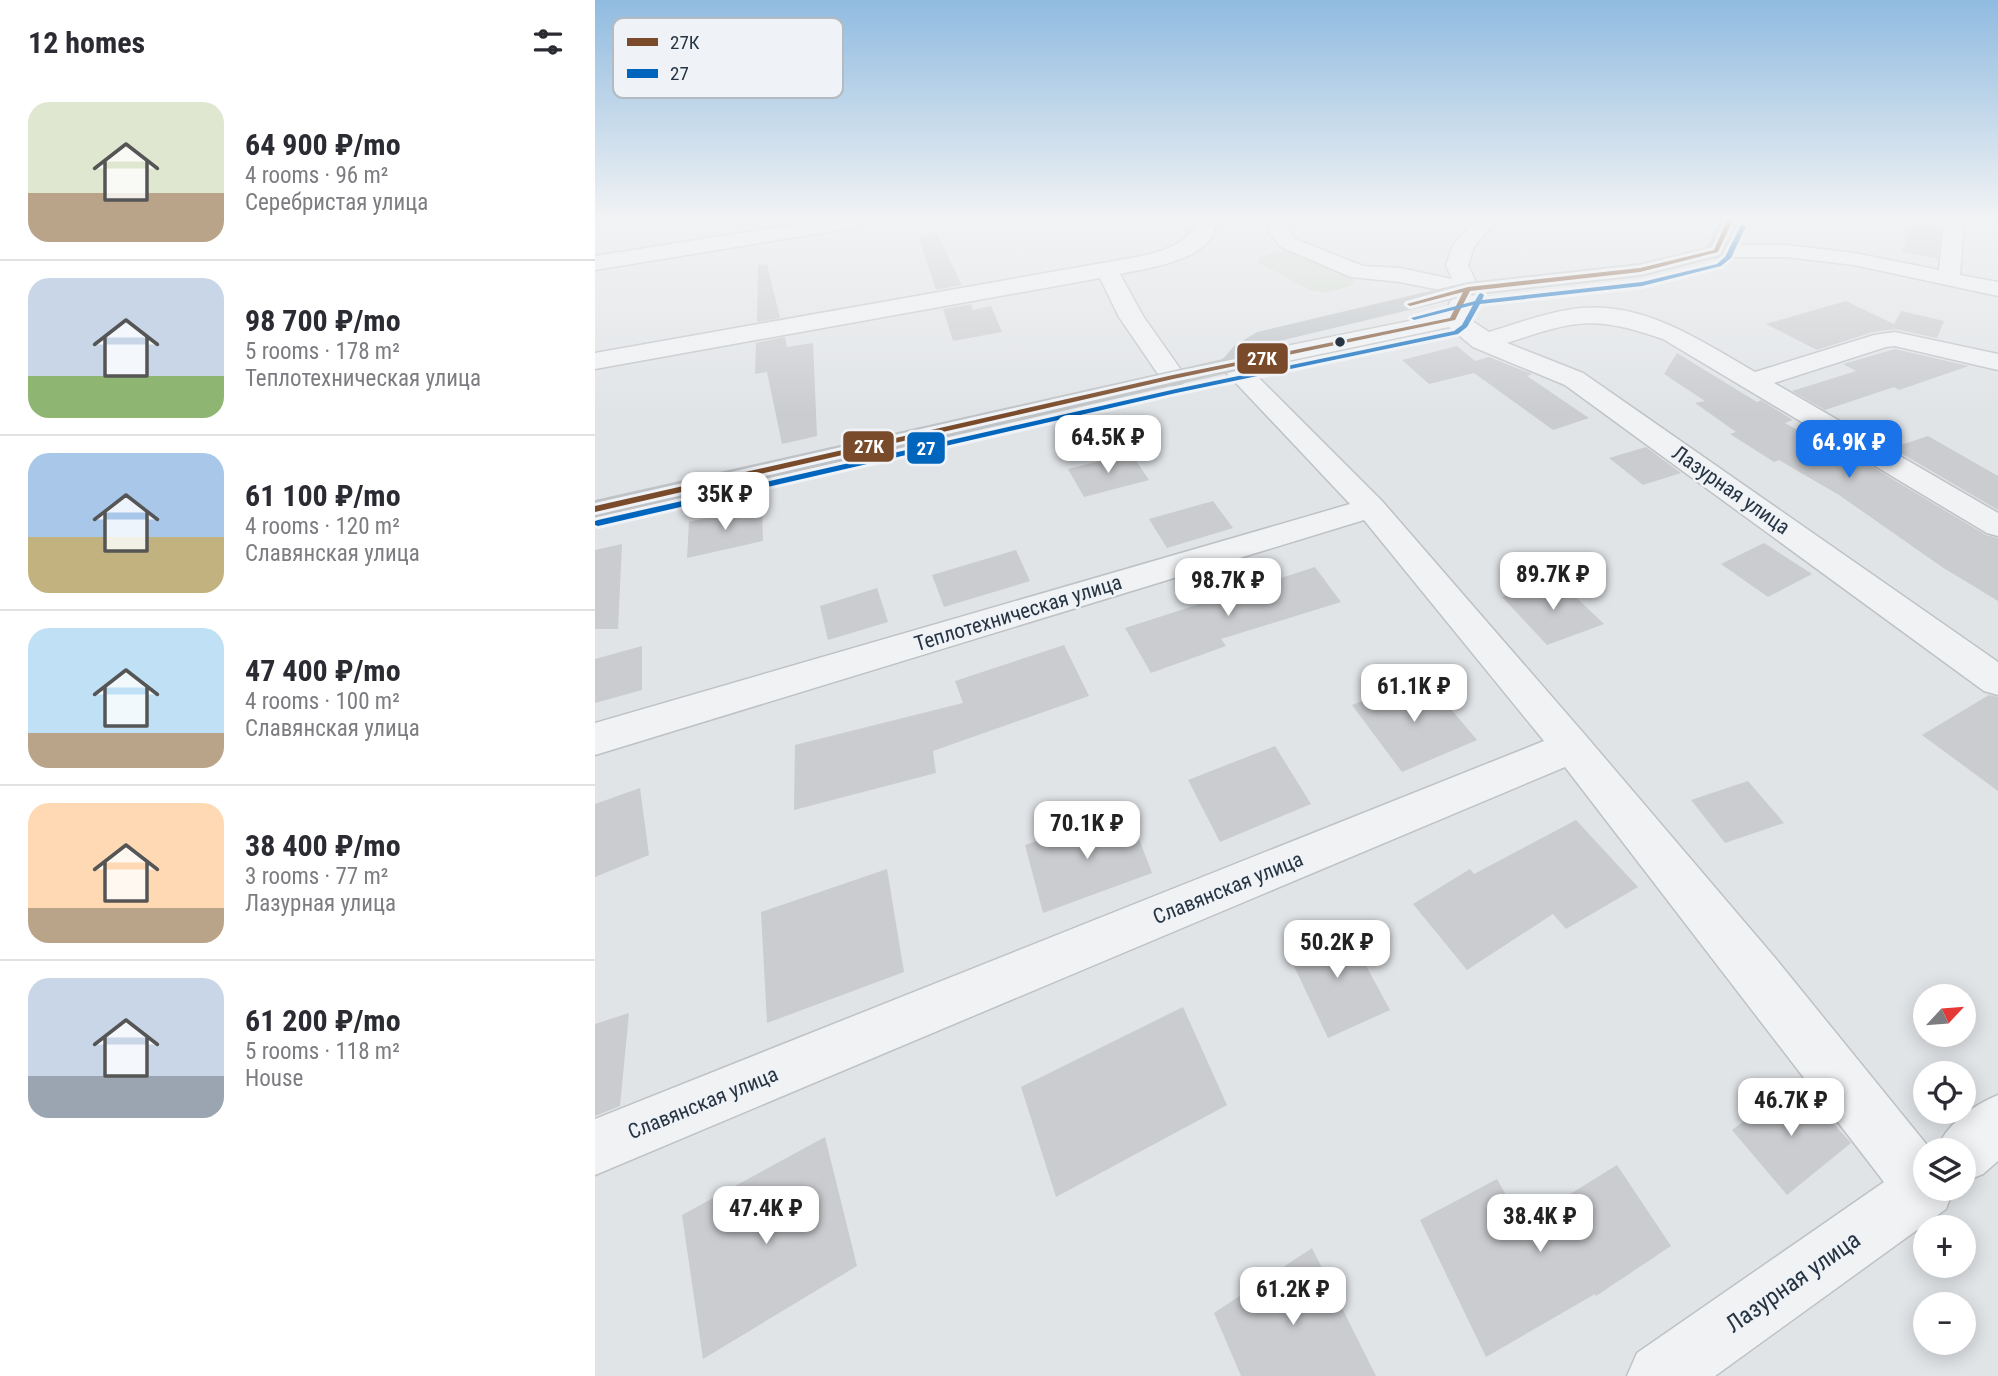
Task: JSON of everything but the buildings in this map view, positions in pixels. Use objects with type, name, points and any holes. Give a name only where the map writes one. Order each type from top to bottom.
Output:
[{"type":"street","points":[[595,361],[1027,284]]},
{"type":"street","points":[[1114,284],[1131,317],[1173,377]]},
{"type":"street","points":[[1445,284],[1468,289]]},
{"type":"street","points":[[1466,284],[1468,289]]},
{"type":"street","points":[[1232,365],[1243,351],[1266,337],[1468,289],[1511,284]]},
{"type":"street","points":[[1975,284],[1998,289]]},
{"type":"street","points":[[595,509],[1173,377],[1453,319],[1468,289]]},
{"type":"street","points":[[1482,342],[1573,317],[1596,315],[1631,321],[1672,334],[1998,526]]},
{"type":"street","name":"Лазурная улица","points":[[1453,319],[1482,342],[1528,365],[1574,379],[1998,681]]},
{"type":"street","points":[[1752,381],[1895,338],[1998,362]]},
{"type":"street","points":[[1232,365],[1371,508],[1572,747]]},
{"type":"street","name":"Теплотехническая улица","points":[[595,739],[1371,508]]},
{"type":"street","name":"Лазурная улица","points":[[1572,747],[1750,965],[1913,1173]]},
{"type":"street","name":"Славянская улица","points":[[595,1147],[1572,747]]},
{"type":"street","points":[[1976,1142],[1998,1123]]},
{"type":"street","name":"Лазурная улица","points":[[1660,1376],[1913,1197]]},
{"type":"shaded area","points":[[1299,284],[1353,284],[1325,293]]},
{"type":"transit line","name":"27К","points":[[1410,304],[1468,289],[1511,284]]},
{"type":"transit line","name":"27","points":[[1414,318],[1471,303],[1640,284]]},
{"type":"transit line","name":"27К","points":[[595,509],[1173,377],[1453,319],[1468,289]]},
{"type":"transit line","name":"27","points":[[598,523],[1176,391],[1456,333],[1465,326],[1481,295]]}]
